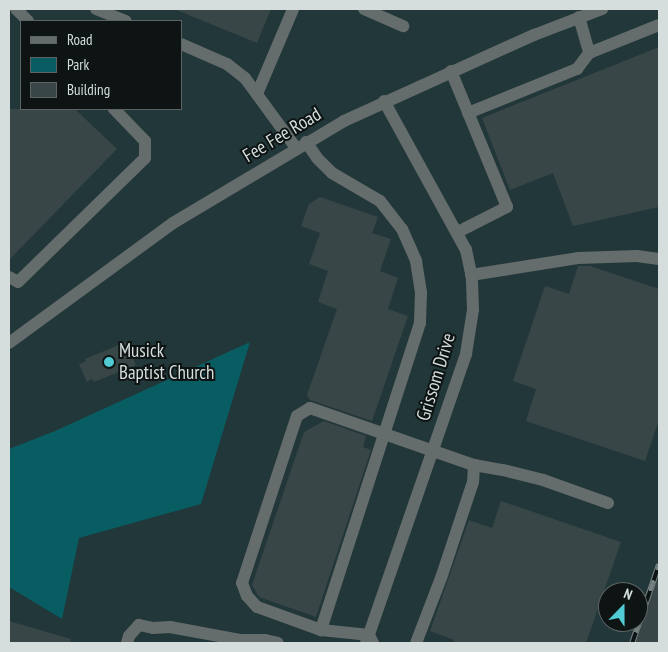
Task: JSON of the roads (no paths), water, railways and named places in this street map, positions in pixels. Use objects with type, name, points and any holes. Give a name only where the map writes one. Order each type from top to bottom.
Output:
[{"type":"street","points":[[16,9],[27,20]]},
{"type":"street","points":[[96,9],[124,20]]},
{"type":"street","points":[[256,94],[293,9]]},
{"type":"street","points":[[364,9],[403,26]]},
{"type":"street","name":"Fee Fee Road","points":[[9,343],[173,223],[301,145],[384,101],[451,71],[602,9]]},
{"type":"street","points":[[579,17],[590,53]]},
{"type":"street","points":[[468,113],[577,70],[590,53],[659,25]]},
{"type":"street","points":[[182,44],[227,64],[246,78],[256,94],[301,145],[332,173],[380,202],[402,229],[416,261],[421,293],[420,322],[321,630]]},
{"type":"street","points":[[451,71],[507,207],[458,232]]},
{"type":"street","name":"Grissom Drive","points":[[369,641],[466,354],[473,310],[471,276],[466,250],[458,232],[384,101]]},
{"type":"street","points":[[9,277],[18,282],[146,158],[145,141],[115,110]]},
{"type":"street","points":[[471,276],[578,258],[637,256],[659,259]]},
{"type":"street","points":[[369,641],[321,630],[257,607],[247,596],[242,583],[296,416],[310,408],[474,465],[543,480],[608,503]]},
{"type":"street","points":[[418,640],[469,491],[474,465]]},
{"type":"street","points":[[127,643],[129,636],[139,625],[152,628],[170,626],[240,640],[265,640],[278,643]]},
{"type":"railway","points":[[632,643],[659,564]]},
{"type":"place","name":"Musick Baptist Church","points":[[109,362]]}]
